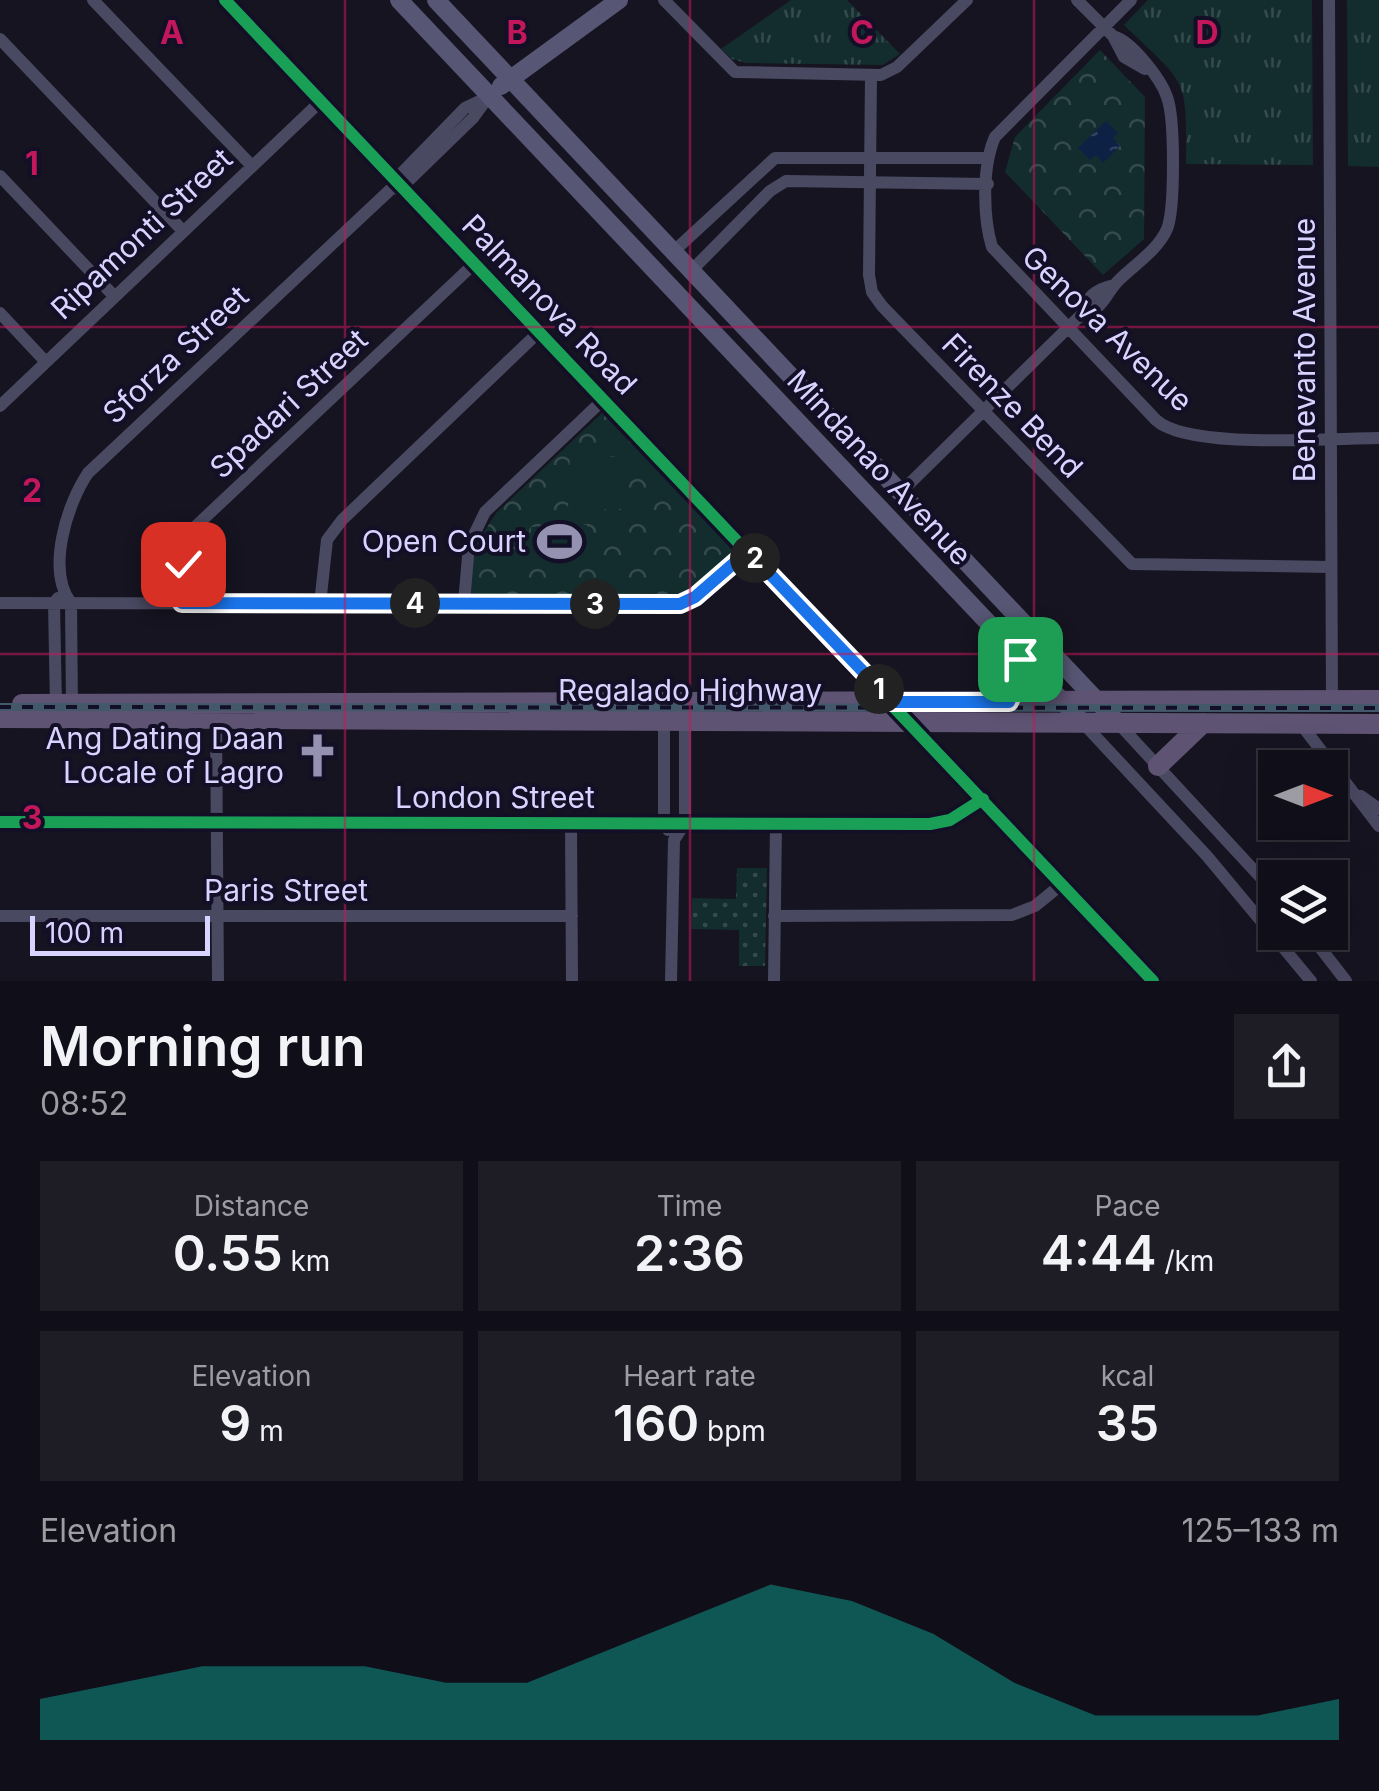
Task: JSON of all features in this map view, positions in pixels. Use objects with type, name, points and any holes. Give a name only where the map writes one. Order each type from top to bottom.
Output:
[{"type":"main road","name":"Mindanao Avenue","points":[[399,0],[1082,722]]},
{"type":"main road","name":"Mindanao Avenue","points":[[436,0],[1118,722]]},
{"type":"main road","points":[[490,96],[613,2]]},
{"type":"main road","points":[[1009,702],[1019,681],[1020,659]]},
{"type":"main road","name":"Regalado Highway","points":[[0,718],[64,711],[674,722],[892,702],[1379,700]]},
{"type":"main road","name":"Regalado Highway","points":[[0,704],[216,719],[1379,724]]},
{"type":"main road","points":[[1158,766],[1203,723]]},
{"type":"street","points":[[93,0],[251,165]]},
{"type":"street","name":"Palmanova Road","points":[[224,0],[892,702],[1148,979]]},
{"type":"street","points":[[664,0],[736,72],[871,76],[897,67],[967,0]]},
{"type":"street","points":[[901,492],[1081,315],[1086,300],[1100,288],[1114,285],[1159,242],[1169,223],[1169,105],[1163,89],[1145,68],[1131,65],[1116,49],[1109,31],[1078,0]]},
{"type":"street","points":[[673,252],[775,158],[988,158],[995,137],[1010,118],[1109,31],[1131,0]]},
{"type":"street","name":"Benevanto Avenue","points":[[1329,0],[1332,700]]},
{"type":"street","points":[[0,39],[182,230]]},
{"type":"street","name":"Firenze Bend","points":[[871,76],[872,292],[983,411],[1132,564],[1331,567]]},
{"type":"street","name":"Sforza Street","points":[[64,711],[55,675],[64,519],[88,473],[396,185],[464,108],[490,96]]},
{"type":"street","name":"Ripamonti Street","points":[[0,406],[320,101]]},
{"type":"street","name":"Genova Avenue","points":[[988,158],[992,247],[1156,420],[1176,434],[1379,438]]},
{"type":"street","points":[[0,176],[113,295]]},
{"type":"street","points":[[692,271],[777,186],[796,180],[988,184]]},
{"type":"street","name":"Spadari Street","points":[[182,603],[186,544],[196,526],[475,264]]},
{"type":"street","points":[[0,313],[44,360]]},
{"type":"street","points":[[320,604],[327,540],[342,520],[540,332]]},
{"type":"street","points":[[464,603],[469,545],[486,512],[604,399]]},
{"type":"street","points":[[0,603],[62,600],[680,604],[695,597],[748,551]]},
{"type":"street","name":"Sforza Street","points":[[62,600],[71,675],[64,711]]},
{"type":"street","points":[[55,675],[71,675]]},
{"type":"street","points":[[1300,700],[1300,724],[1360,796],[1379,808]]},
{"type":"street","points":[[216,719],[218,981]]},
{"type":"street","points":[[671,981],[674,840],[664,823],[674,722]]},
{"type":"street","points":[[674,722],[685,823],[674,840]]},
{"type":"street","name":"Mindanao Avenue","points":[[1082,722],[1208,856],[1311,981]]},
{"type":"street","name":"Mindanao Avenue","points":[[1118,722],[1258,875]]},
{"type":"street","points":[[1360,796],[1362,808],[1379,826]]},
{"type":"street","name":"London Street","points":[[0,822],[940,823],[983,799]]},
{"type":"street","points":[[572,823],[572,981]]},
{"type":"street","points":[[774,981],[776,823]]},
{"type":"street","points":[[774,916],[1012,915],[1035,906],[1062,884]]},
{"type":"street","name":"Paris Street","points":[[0,916],[572,916]]},
{"type":"street","points":[[1322,950],[1346,981]]},
{"type":"green space","points":[[791,0],[847,0],[900,54],[883,65],[746,63],[732,59],[721,49]]},
{"type":"green space","points":[[1148,0],[1312,0],[1313,165],[1186,164],[1186,113],[1179,84],[1172,72],[1124,25]]},
{"type":"green space","points":[[1347,0],[1379,0],[1379,167],[1348,166]]},
{"type":"green space","points":[[1100,50],[1145,97],[1144,239],[1103,275],[1005,172],[1015,137]]},
{"type":"green space","points":[[602,413],[739,552],[679,598],[469,595],[475,545],[497,512]]},
{"type":"green space","points":[[570,457],[627,457],[626,509],[568,510]]},
{"type":"green space","name":"Open Court","points":[[587,525],[587,556],[531,558],[531,527]]},
{"type":"green space","points":[[737,868],[767,868],[765,966],[739,966],[739,930],[691,929],[692,898],[736,899]]},
{"type":"water","points":[[1106,121],[1118,133],[1113,138],[1120,146],[1103,163],[1096,155],[1090,160],[1078,148]]},
{"type":"railway","points":[[0,707],[1379,708]]},
{"type":"cycle path","points":[[225,0],[1153,981]]},
{"type":"cycle path","points":[[0,822],[930,824],[950,820],[983,799]]},
{"type":"place","name":"Open Court","points":[[559,542]]},
{"type":"place","name":"Ang Dating Daan Locale of Lagro","points":[[317,756]]},
{"type":"route","points":[[183,564],[182,603],[680,604],[695,597],[748,551],[892,702],[1009,702],[1019,681],[1020,659]]}]
